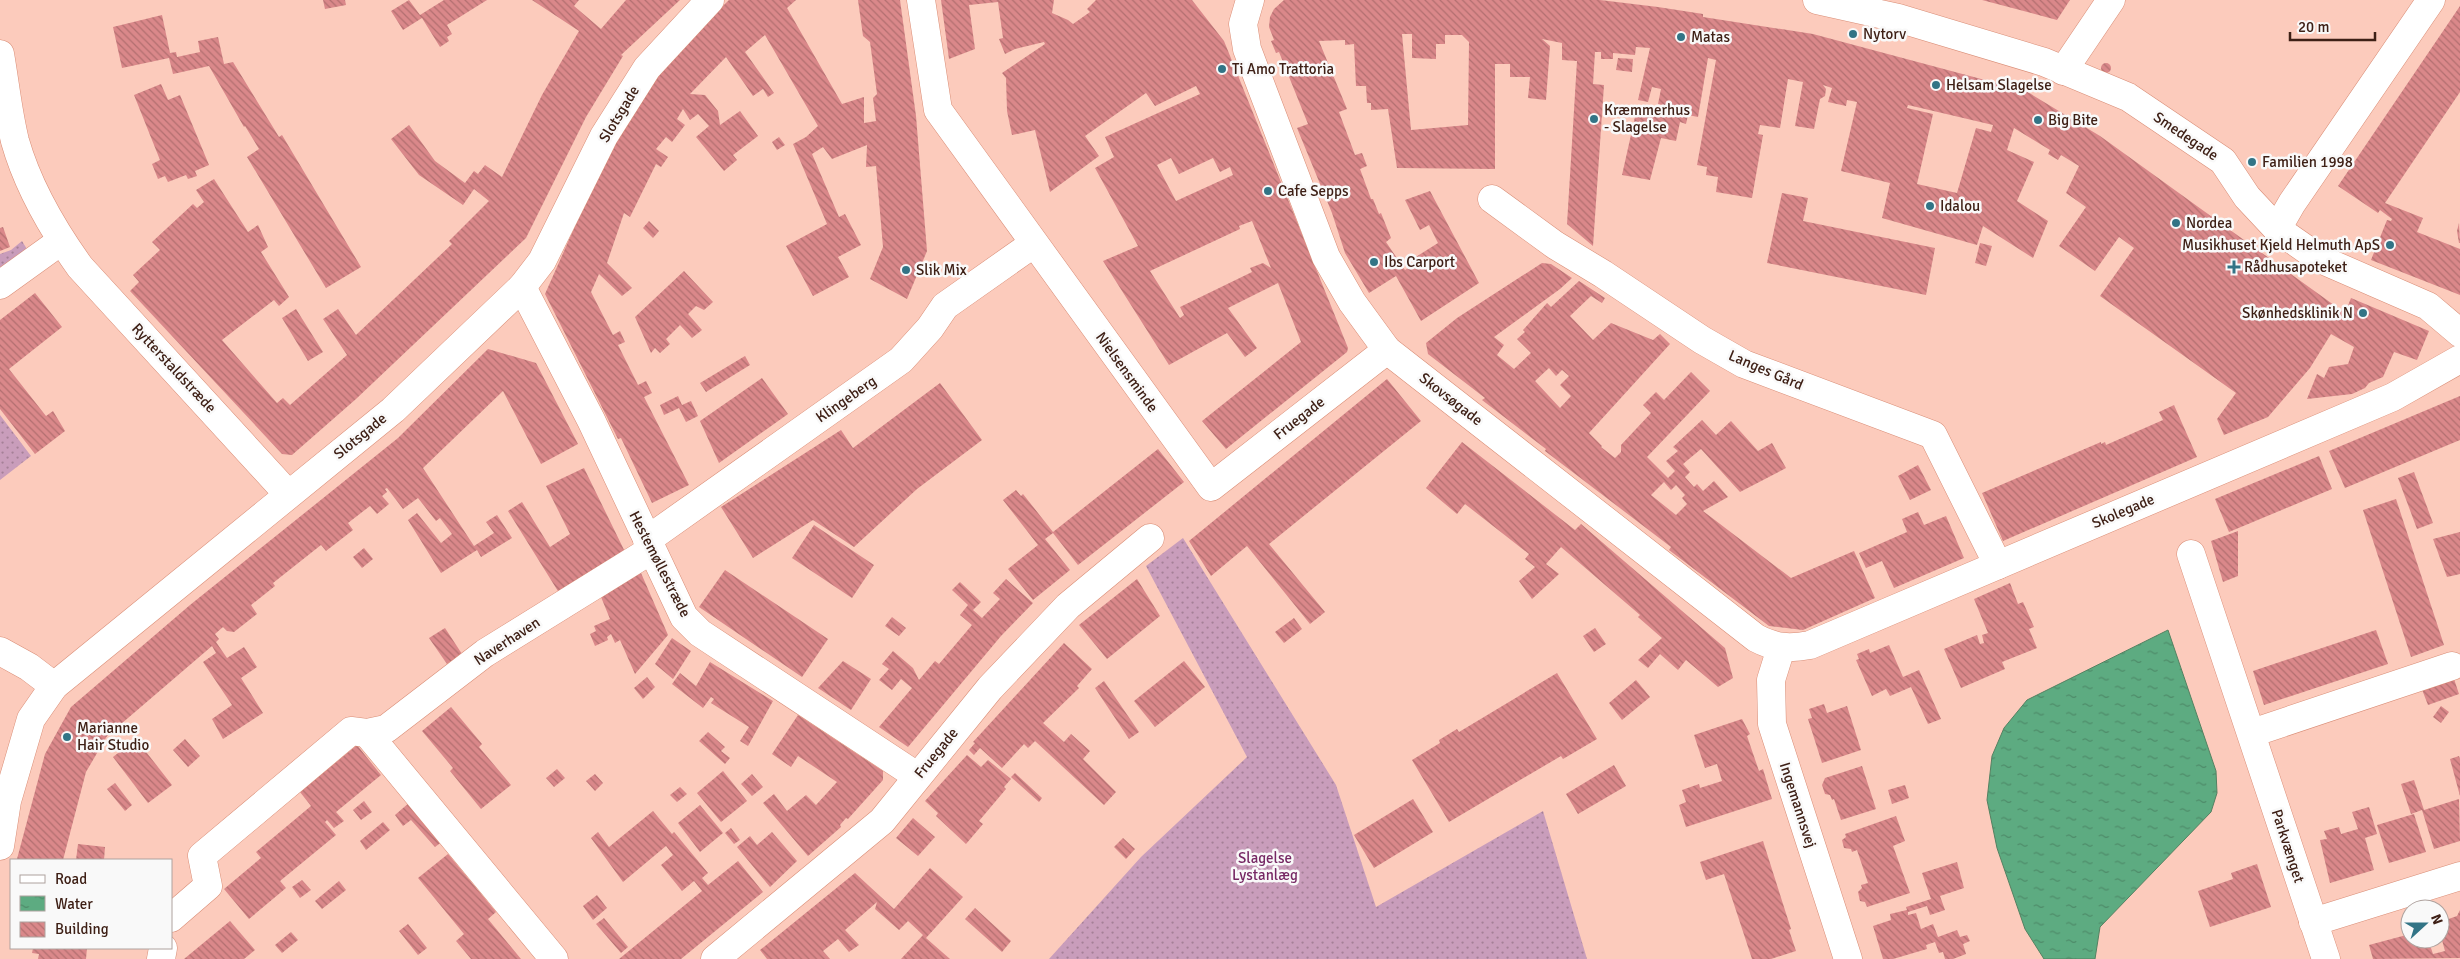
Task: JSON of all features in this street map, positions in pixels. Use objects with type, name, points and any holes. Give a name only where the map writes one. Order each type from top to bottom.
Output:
[{"type":"street","name":"Slotsgade","points":[[0,846],[8,801],[31,719],[54,686],[393,410],[522,287],[542,262],[604,136],[648,68],[710,0]]},
{"type":"street","points":[[921,0],[938,110],[1038,250]]},
{"type":"street","name":"Skovsøgade","points":[[1250,0],[1243,24],[1247,49],[1326,257],[1352,302],[1387,350],[1756,638],[1781,648]]},
{"type":"street","points":[[1817,0],[1896,9]]},
{"type":"street","points":[[2063,71],[2111,0]]},
{"type":"street","points":[[2277,230],[2292,203],[2431,0]]},
{"type":"street","name":"Smedegade","points":[[1896,9],[2044,62],[2128,97],[2223,161],[2247,197],[2277,230],[2320,259],[2428,306],[2460,333]]},
{"type":"street","name":"Rytterstaldstræde","points":[[0,54],[15,141],[35,196],[61,241],[80,267],[288,494]]},
{"type":"street","name":"Langes Gård","points":[[1492,199],[1555,245],[1603,274],[1702,340],[1744,364],[1933,435],[1998,565]]},
{"type":"street","points":[[0,285],[61,241]]},
{"type":"street","name":"Nielsensminde","points":[[1038,250],[1212,487]]},
{"type":"street","name":"Klingeberg","points":[[649,545],[901,360],[930,328],[945,306],[1038,250]]},
{"type":"street","name":"Hestemøllestræde","points":[[522,287],[591,420],[684,617],[700,633],[917,776]]},
{"type":"street","name":"Fruegade","points":[[1212,487],[1387,350]]},
{"type":"street","name":"Skolegade","points":[[1781,648],[1810,645],[2393,397],[2460,359]]},
{"type":"street","name":"Fruegade","points":[[715,959],[882,821],[990,688],[1068,606],[1150,538]]},
{"type":"street","name":"Naverhaven","points":[[172,917],[208,886],[202,856],[351,731],[367,733],[386,729],[486,653],[649,545]]},
{"type":"street","name":"Parkvænget","points":[[2191,554],[2326,959]]},
{"type":"street","name":"Ingemannsvej","points":[[1781,648],[1771,680],[1772,724],[1848,959]]},
{"type":"street","points":[[0,651],[30,667],[54,686]]},
{"type":"street","points":[[2252,733],[2452,666]]},
{"type":"street","points":[[367,733],[554,959]]},
{"type":"street","points":[[2313,922],[2460,876]]},
{"type":"green space","points":[[22,241],[39,269],[0,299],[0,254],[11,250]]},
{"type":"green space","points":[[0,415],[31,456],[0,480]]},
{"type":"green space","name":"Slagelse Lystanlæg","points":[[1183,538],[1336,785],[1376,907],[1543,811],[1587,959],[1049,959],[1141,857],[1247,757],[1146,566]]},
{"type":"water","points":[[2168,630],[2216,771],[2217,793],[2211,812],[2100,927],[2095,959],[2044,959],[2025,929],[1997,848],[1987,800],[1992,756],[2004,728],[2027,700]]},
{"type":"building","points":[[323,0],[345,0],[346,5],[325,9]]},
{"type":"building","points":[[409,0],[420,15],[444,0],[487,0],[447,25],[452,34],[447,37],[449,41],[440,47],[422,18],[403,30],[391,11]]},
{"type":"building","points":[[532,0],[579,0],[574,6],[601,29],[626,0],[680,0],[621,55],[623,56],[586,117],[526,238],[356,399],[292,455],[282,454],[130,291],[139,282],[133,275],[160,250],[152,242],[193,204],[197,208],[204,202],[196,190],[214,179],[248,232],[258,225],[268,247],[261,252],[289,297],[279,306],[274,300],[222,340],[277,403],[283,398],[290,405],[347,355],[323,319],[338,309],[356,335],[452,244],[449,241],[489,201],[474,189],[463,205],[419,175],[391,139],[409,125],[435,161],[465,183],[474,171],[478,174],[485,165],[502,177],[542,95],[579,31]]},
{"type":"building","points":[[729,0],[796,0],[787,8],[842,104],[864,97],[864,123],[876,121],[873,98],[877,94],[870,42],[863,36],[858,0],[900,0],[916,116],[927,251],[907,299],[870,279],[883,247],[876,166],[866,167],[867,145],[832,159],[823,147],[812,154],[839,217],[845,214],[861,245],[838,257],[849,277],[813,296],[786,246],[827,224],[793,144],[806,137],[818,126],[765,35],[745,52],[774,93],[768,97],[763,89],[753,96],[726,57],[690,94],[705,95],[718,111],[720,125],[740,111],[758,136],[733,155],[737,160],[724,171],[696,137],[709,126],[698,114],[690,120],[683,109],[677,119],[685,125],[672,142],[666,137],[656,149],[668,157],[661,167],[656,164],[630,217],[624,213],[607,263],[632,288],[622,296],[599,274],[591,292],[613,335],[620,331],[625,342],[618,345],[638,385],[646,381],[652,393],[644,397],[689,485],[652,503],[621,438],[618,439],[545,294],[618,129],[658,70]]},
{"type":"building","points":[[941,0],[1054,0],[1052,13],[1073,24],[1090,12],[1087,9],[1096,0],[1192,0],[1224,41],[1348,348],[1347,352],[1226,449],[1202,421],[1301,342],[1278,283],[1228,308],[1257,348],[1245,357],[1227,333],[1169,365],[1103,261],[1138,246],[1095,168],[1114,157],[1105,137],[1200,94],[1196,86],[1155,106],[1146,93],[1085,136],[1099,156],[1050,192],[1035,130],[1012,135],[1007,111],[1006,78],[1002,73],[1045,44],[1044,42],[1015,49],[1005,54],[999,39],[1003,38],[998,2],[969,5],[975,49],[949,59]],"holes":[[[1171,158],[1179,174],[1213,158],[1220,172],[1230,167],[1233,175],[1176,201],[1157,165]],[[1252,221],[1271,268],[1263,263],[1250,268],[1252,272],[1180,307],[1184,315],[1180,318],[1150,271],[1240,229],[1239,226]]]},
{"type":"building","points":[[1284,0],[1600,0],[1703,14],[1703,17],[1813,34],[2026,91],[2100,136],[2345,313],[2351,298],[2429,331],[2417,360],[2394,352],[2383,377],[2369,383],[2365,388],[2352,394],[2307,399],[2317,374],[2324,378],[2329,367],[2348,364],[2354,347],[2331,334],[2310,368],[2268,417],[2224,435],[2217,419],[2236,393],[2100,296],[2134,248],[2119,237],[2095,271],[2059,246],[2086,207],[2066,193],[2079,166],[2061,155],[2058,160],[2048,154],[2050,150],[2014,128],[2007,150],[2034,162],[2017,201],[2048,221],[2033,258],[1983,226],[1977,245],[1882,218],[1890,183],[1841,171],[1857,102],[1847,100],[1846,106],[1828,102],[1832,88],[1823,85],[1826,89],[1825,96],[1820,99],[1814,129],[1795,126],[1803,82],[1788,79],[1780,128],[1760,125],[1758,134],[1763,135],[1752,198],[1716,192],[1718,177],[1706,175],[1707,167],[1697,165],[1716,60],[1708,58],[1698,117],[1688,115],[1686,124],[1680,122],[1676,141],[1661,138],[1650,180],[1622,175],[1637,108],[1662,113],[1663,105],[1658,104],[1661,89],[1652,87],[1648,102],[1638,100],[1650,48],[1636,47],[1635,55],[1613,53],[1613,59],[1601,59],[1601,52],[1595,52],[1593,84],[1604,85],[1593,246],[1567,224],[1577,61],[1562,60],[1562,43],[1542,39],[1550,46],[1546,100],[1528,98],[1530,77],[1510,77],[1510,64],[1495,64],[1495,169],[1397,168],[1388,109],[1371,110],[1371,103],[1367,103],[1366,86],[1356,86],[1354,44],[1345,45],[1345,40],[1319,41],[1347,109],[1339,112],[1355,155],[1362,153],[1367,166],[1360,169],[1371,199],[1373,199],[1379,214],[1381,213],[1391,238],[1386,242],[1405,270],[1414,264],[1411,260],[1438,243],[1429,225],[1420,230],[1405,200],[1430,191],[1479,283],[1421,321],[1396,276],[1369,293],[1345,253],[1332,213],[1297,128],[1308,124],[1279,52],[1276,53],[1271,41],[1274,40],[1269,27],[1270,17],[1274,9]],"holes":[[[1402,34],[1412,34],[1412,58],[1436,59],[1436,44],[1445,44],[1445,35],[1462,35],[1469,42],[1468,125],[1411,130]],[[1908,105],[1993,125],[1991,132],[1976,128],[1957,193],[1917,184],[1933,114],[1907,108]]]},
{"type":"building","points":[[1982,0],[2070,0],[2057,20]]},
{"type":"building","points":[[2460,6],[2460,92],[2385,203],[2423,218],[2417,232],[2460,249],[2460,295],[2371,260],[2387,220],[2391,221],[2392,219],[2380,210],[2378,213],[2338,186]]},
{"type":"building","points":[[162,15],[170,53],[176,52],[177,57],[200,52],[198,41],[218,37],[224,64],[233,62],[279,137],[282,135],[361,267],[326,288],[247,157],[259,149],[209,66],[173,74],[169,58],[122,68],[113,27]]},
{"type":"building","points":[[1618,58],[1633,59],[1632,72],[1616,70]]},
{"type":"building","points":[[2104,63],[2108,63],[2111,68],[2110,72],[2104,73],[2101,70],[2101,66]]},
{"type":"building","points":[[161,84],[168,100],[180,95],[209,165],[195,171],[197,176],[188,179],[186,175],[168,182],[165,176],[158,179],[152,164],[160,160],[134,95]]},
{"type":"building","points":[[779,137],[785,145],[777,150],[772,142]]},
{"type":"building","points":[[1782,193],[1808,198],[1803,221],[1935,248],[1926,295],[1767,263]]},
{"type":"building","points":[[649,221],[659,231],[653,238],[643,228]]},
{"type":"building","points":[[2459,223],[2460,243],[2457,231]]},
{"type":"building","points":[[3,227],[10,247],[0,251],[0,228]]},
{"type":"building","points":[[1980,243],[1992,246],[1986,266],[1975,263]]},
{"type":"building","points":[[1542,263],[1551,264],[1572,278],[1560,289],[1494,337],[1504,345],[1497,355],[1514,369],[1531,353],[1517,339],[1525,332],[1523,330],[1547,303],[1551,307],[1579,281],[1605,298],[1602,303],[1591,296],[1570,316],[1593,340],[1611,323],[1653,340],[1660,334],[1670,344],[1589,433],[1601,447],[1615,458],[1621,452],[1621,445],[1651,413],[1643,405],[1656,392],[1664,400],[1691,372],[1710,391],[1647,457],[1668,478],[1675,471],[1666,461],[1678,451],[1673,447],[1702,420],[1716,435],[1731,421],[1758,451],[1772,443],[1786,468],[1740,492],[1701,449],[1683,464],[1690,472],[1685,477],[1694,487],[1697,484],[1703,491],[1714,481],[1728,497],[1703,511],[1791,578],[1854,551],[1875,598],[1803,630],[1769,626],[1669,550],[1671,547],[1545,451],[1546,449],[1482,400],[1485,398],[1428,354],[1426,343],[1457,318]],"holes":[[[1549,368],[1556,376],[1562,370],[1569,376],[1560,385],[1571,396],[1560,408],[1535,381]],[[1664,482],[1671,490],[1676,485],[1685,495],[1682,498],[1687,504],[1676,515],[1651,495]]]},
{"type":"building","points":[[684,271],[713,302],[704,310],[696,306],[688,314],[702,330],[692,338],[680,325],[666,339],[670,344],[660,353],[655,348],[651,353],[635,317]]},
{"type":"building","points":[[35,293],[62,327],[9,369],[46,416],[53,411],[65,431],[35,454],[0,409],[0,320]]},
{"type":"building","points":[[296,309],[323,352],[308,361],[282,318]]},
{"type":"building","points":[[488,349],[536,363],[578,444],[541,464],[503,391],[423,468],[474,546],[494,533],[486,522],[497,515],[512,538],[481,557],[477,550],[441,573],[408,520],[417,513],[441,543],[452,534],[440,518],[436,521],[418,498],[403,509],[387,488],[385,489],[387,492],[382,496],[389,504],[377,514],[370,506],[348,523],[353,530],[326,551],[321,545],[273,583],[275,586],[251,605],[257,614],[234,632],[227,631],[223,627],[215,634],[219,639],[216,642],[227,658],[244,647],[257,667],[241,678],[263,713],[223,739],[212,719],[232,705],[203,662],[216,653],[212,646],[107,736],[86,772],[63,859],[17,859],[45,754],[71,707],[190,605],[398,438]]},
{"type":"building","points":[[745,356],[750,365],[706,392],[700,383]]},
{"type":"building","points":[[762,378],[788,414],[719,463],[700,421]]},
{"type":"building","points":[[1387,379],[1421,421],[1269,544],[1325,612],[1310,624],[1247,546],[1211,576],[1189,541]]},
{"type":"building","points":[[940,383],[982,440],[917,489],[854,547],[813,520],[753,558],[721,507],[841,430],[853,448]]},
{"type":"building","points":[[678,396],[682,405],[691,401],[698,416],[686,422],[679,408],[664,415],[660,405]]},
{"type":"building","points":[[2460,396],[2460,440],[2345,488],[2329,451]]},
{"type":"building","points":[[2174,405],[2197,457],[2003,541],[1982,493],[2101,442],[2101,444],[2105,442],[2106,445],[2163,420],[2159,412]]},
{"type":"building","points":[[1462,442],[1575,530],[1581,524],[1725,648],[1733,678],[1718,687],[1686,660],[1678,670],[1660,654],[1648,668],[1638,660],[1662,638],[1638,617],[1640,615],[1561,547],[1546,564],[1559,574],[1532,599],[1519,581],[1535,567],[1525,559],[1529,554],[1465,504],[1457,514],[1426,488]]},
{"type":"building","points":[[1158,449],[1184,482],[1078,565],[1053,533],[1045,539],[1070,570],[1033,600],[1008,569],[1038,545],[1003,500],[1016,490],[1021,496],[1023,494],[1053,532]]},
{"type":"building","points":[[2319,456],[2332,489],[2229,532],[2215,499]]},
{"type":"building","points":[[1918,465],[1931,490],[1910,500],[1898,476]]},
{"type":"building","points":[[584,468],[628,558],[561,596],[508,511],[522,502],[550,547],[570,534],[546,486]]},
{"type":"building","points":[[2414,472],[2433,523],[2417,529],[2398,478]]},
{"type":"building","points":[[2396,499],[2444,645],[2411,657],[2363,510]]},
{"type":"building","points":[[1918,512],[1924,525],[1946,516],[1964,558],[1894,588],[1882,561],[1866,568],[1859,553],[1907,532],[1902,519]]},
{"type":"building","points":[[814,525],[874,565],[852,598],[792,558]]},
{"type":"building","points":[[2238,531],[2238,576],[2223,582],[2211,541]]},
{"type":"building","points":[[2460,532],[2460,574],[2447,577],[2433,539]]},
{"type":"building","points":[[364,548],[373,559],[362,568],[353,557]]},
{"type":"building","points":[[725,570],[828,639],[802,677],[699,607]]},
{"type":"building","points":[[641,573],[668,635],[635,674],[620,640],[615,643],[611,634],[607,637],[608,640],[595,646],[590,634],[596,631],[594,626],[610,619],[599,592]]},
{"type":"building","points":[[1006,579],[1033,603],[1001,636],[908,747],[879,727],[912,688],[901,679],[892,690],[879,680],[889,669],[882,664],[893,651],[913,668],[919,680],[935,661],[939,664],[972,625],[960,615],[968,605],[952,590],[960,582],[981,602],[973,610],[982,618],[1000,599],[993,593]]},
{"type":"building","points":[[1137,579],[1160,616],[1107,659],[1079,625]]},
{"type":"building","points":[[2010,583],[2018,604],[2023,602],[2034,627],[2029,629],[2037,648],[2002,662],[2005,669],[1961,688],[1944,649],[1977,635],[1980,644],[1984,643],[1982,635],[1988,633],[1974,599]]},
{"type":"building","points":[[892,617],[906,628],[899,636],[885,626]]},
{"type":"building","points":[[1294,618],[1302,629],[1284,643],[1275,632]]},
{"type":"building","points":[[445,628],[462,654],[447,664],[429,638]]},
{"type":"building","points":[[1595,628],[1606,644],[1594,652],[1583,636]]},
{"type":"building","points":[[2376,630],[2388,664],[2264,705],[2253,671]]},
{"type":"building","points":[[672,638],[691,651],[673,679],[655,664]]},
{"type":"building","points":[[1064,643],[1092,669],[1077,686],[1079,688],[1043,723],[1064,742],[1071,734],[1090,751],[1083,759],[1116,792],[1104,805],[1035,741],[1028,748],[1024,744],[1002,768],[980,748],[974,755],[969,750],[975,743],[973,742]]},
{"type":"building","points":[[1889,645],[1903,677],[1919,670],[1941,719],[1928,724],[1911,687],[1890,696],[1886,689],[1872,696],[1856,660],[1859,659],[1857,654],[1869,649],[1870,653]]},
{"type":"building","points":[[843,661],[871,679],[851,710],[818,688]]},
{"type":"building","points":[[1184,661],[1205,687],[1155,727],[1134,701]]},
{"type":"building","points":[[710,662],[773,701],[748,746],[740,741],[749,727],[711,703],[714,699],[711,697],[703,708],[672,684],[680,673],[696,686]]},
{"type":"building","points":[[1557,673],[1597,739],[1563,759],[1561,756],[1449,822],[1412,760],[1440,743],[1439,740],[1457,729],[1459,732]]},
{"type":"building","points":[[2453,676],[2459,694],[2428,705],[2421,687]]},
{"type":"building","points":[[647,677],[655,687],[643,699],[634,688]]},
{"type":"building","points":[[1636,680],[1650,697],[1622,720],[1609,703]]},
{"type":"building","points":[[1104,681],[1139,732],[1129,739],[1095,688]]},
{"type":"building","points":[[1824,704],[1827,713],[1847,706],[1861,750],[1822,763],[1808,719],[1812,718],[1809,709]]},
{"type":"building","points":[[2441,706],[2449,712],[2441,723],[2433,717]]},
{"type":"building","points":[[451,707],[482,744],[479,747],[511,785],[481,809],[450,771],[453,768],[422,731]]},
{"type":"building","points":[[798,715],[883,771],[883,780],[848,819],[846,818],[840,825],[841,827],[808,856],[763,803],[774,794],[787,811],[806,795],[816,805],[837,782],[798,756],[791,767],[772,754]]},
{"type":"building","points":[[1742,719],[1750,734],[1747,736],[1759,771],[1763,769],[1772,799],[1686,827],[1679,805],[1686,802],[1682,790],[1699,784],[1700,788],[1722,781],[1717,764],[1705,768],[1694,735]]},
{"type":"building","points":[[708,732],[725,747],[721,751],[730,758],[725,764],[699,741]]},
{"type":"building","points":[[136,739],[172,785],[148,803],[113,757]]},
{"type":"building","points":[[185,739],[200,756],[188,767],[173,750]]},
{"type":"building","points":[[357,745],[381,775],[336,812],[344,821],[334,828],[327,820],[325,822],[336,835],[280,881],[286,888],[249,919],[224,889],[261,858],[256,852],[311,806],[300,792]]},
{"type":"building","points":[[967,755],[981,767],[988,760],[1011,779],[1004,787],[1006,789],[979,821],[983,824],[966,844],[936,816],[938,813],[925,801]]},
{"type":"building","points":[[2459,756],[2460,759],[2460,796],[2450,759]]},
{"type":"building","points":[[1614,765],[1626,786],[1578,814],[1566,794]]},
{"type":"building","points":[[1862,766],[1876,809],[1841,820],[1834,799],[1832,800],[1830,795],[1825,794],[1822,785],[1825,778]]},
{"type":"building","points":[[557,769],[565,778],[554,787],[546,778]]},
{"type":"building","points":[[723,771],[747,801],[721,822],[697,793]]},
{"type":"building","points":[[1015,773],[1042,798],[1039,802],[1011,777]]},
{"type":"building","points":[[595,774],[603,783],[595,791],[586,781]]},
{"type":"building","points":[[752,774],[763,787],[752,796],[741,784]]},
{"type":"building","points":[[2414,780],[2424,810],[2459,799],[2460,841],[2434,849],[2422,810],[2411,814],[2401,784]]},
{"type":"building","points":[[115,783],[132,805],[125,811],[107,789]]},
{"type":"building","points":[[1905,785],[1909,798],[1892,804],[1888,790]]},
{"type":"building","points":[[680,787],[687,794],[677,802],[670,795]]},
{"type":"building","points":[[1413,799],[1433,832],[1374,868],[1354,835]]},
{"type":"building","points":[[364,801],[372,812],[361,820],[353,810]]},
{"type":"building","points":[[410,802],[443,841],[435,847],[411,820],[403,826],[395,815]]},
{"type":"building","points":[[700,805],[723,833],[700,852],[678,823]]},
{"type":"building","points":[[2369,807],[2377,834],[2365,838],[2374,870],[2330,883],[2320,840],[2327,839],[2324,831],[2339,827],[2341,834],[2358,829],[2352,812]]},
{"type":"building","points":[[653,811],[672,834],[674,832],[708,873],[702,878],[708,885],[738,861],[763,892],[681,959],[619,959],[702,891],[694,881],[682,891],[661,865],[673,855],[666,846],[623,882],[591,838],[598,832],[609,847]]},
{"type":"building","points":[[2414,814],[2426,852],[2389,863],[2377,825]]},
{"type":"building","points":[[1896,816],[1905,841],[1893,846],[1910,893],[1867,907],[1865,902],[1860,901],[1858,892],[1862,888],[1861,885],[1868,883],[1857,850],[1852,852],[1851,849],[1844,848],[1842,840],[1846,837],[1845,834]]},
{"type":"building","points":[[913,818],[935,837],[918,856],[896,838]]},
{"type":"building","points":[[383,822],[390,830],[366,850],[360,841]]},
{"type":"building","points":[[731,828],[740,840],[734,844],[725,833]]},
{"type":"building","points":[[772,832],[797,861],[770,887],[737,847],[750,836],[757,845]]},
{"type":"building","points":[[1123,838],[1135,849],[1126,859],[1114,847]]},
{"type":"building","points":[[1763,841],[1791,929],[1789,930],[1796,951],[1771,959],[1752,959],[1724,874],[1706,880],[1700,862]]},
{"type":"building","points":[[78,844],[105,847],[104,859],[76,859]]},
{"type":"building","points":[[448,854],[496,912],[488,919],[521,959],[471,959],[456,941],[464,934],[418,878]]},
{"type":"building","points":[[1957,862],[1964,888],[1940,896],[1945,910],[1930,915],[1927,906],[1908,912],[1908,915],[1916,913],[1921,929],[1933,924],[1938,937],[1957,930],[1960,937],[1967,935],[1970,941],[1963,944],[1966,954],[1953,959],[1945,959],[1943,952],[1939,953],[1935,942],[1926,945],[1927,949],[1893,959],[1883,959],[1873,926],[1891,920],[1890,914],[1907,910],[1906,907],[1931,899],[1922,873]]},
{"type":"building","points":[[2257,864],[2271,907],[2210,927],[2198,891],[2233,879],[2231,873]]},
{"type":"building","points":[[930,868],[963,897],[926,938],[950,959],[901,959],[923,935],[908,921],[899,930],[875,909],[877,902],[845,930],[859,945],[849,952],[838,939],[823,951],[830,959],[767,959],[760,950],[855,873],[894,909]]},
{"type":"building","points":[[302,880],[311,890],[300,898],[292,887]]},
{"type":"building","points":[[339,881],[346,890],[322,909],[315,901]]},
{"type":"building","points":[[597,895],[607,908],[593,920],[583,906]]},
{"type":"building","points":[[975,908],[1011,941],[1002,952],[965,919]]},
{"type":"building","points":[[2460,910],[2460,958],[2373,959],[2369,945],[2400,937],[2400,949],[2431,949],[2433,954],[2445,951],[2444,949],[2450,949],[2450,918],[2457,916]]},
{"type":"building","points":[[604,918],[628,947],[621,953],[596,924]]},
{"type":"building","points":[[230,921],[255,950],[244,959],[184,959]]},
{"type":"building","points":[[408,924],[427,948],[418,955],[399,931]]},
{"type":"building","points":[[291,932],[298,940],[282,953],[275,945]]},
{"type":"building","points":[[33,949],[87,949],[86,959],[38,959],[39,954],[32,953]]},
{"type":"place","name":"Nytorv","points":[[1853,34]]},
{"type":"place","name":"Matas","points":[[1681,37]]},
{"type":"place","name":"Ti Amo Trattoria","points":[[1222,69]]},
{"type":"place","name":"Helsam Slagelse","points":[[1936,85]]},
{"type":"place","name":"Kræmmerhus - Slagelse","points":[[1594,119]]},
{"type":"place","name":"Big Bite","points":[[2038,120]]},
{"type":"place","name":"Familien 1998","points":[[2252,162]]},
{"type":"place","name":"Cafe Sepps","points":[[1268,191]]},
{"type":"place","name":"Idalou","points":[[1930,206]]},
{"type":"place","name":"Nordea","points":[[2176,223]]},
{"type":"place","name":"Musikhuset Kjeld Helmuth ApS","points":[[2390,245]]},
{"type":"place","name":"Ibs Carport","points":[[1374,262]]},
{"type":"place","name":"Rådhusapoteket","points":[[2234,267]]},
{"type":"place","name":"Slik Mix","points":[[906,270]]},
{"type":"place","name":"Skønhedsklinik N","points":[[2363,313]]},
{"type":"place","name":"Marianne Hair Studio","points":[[67,737]]}]
